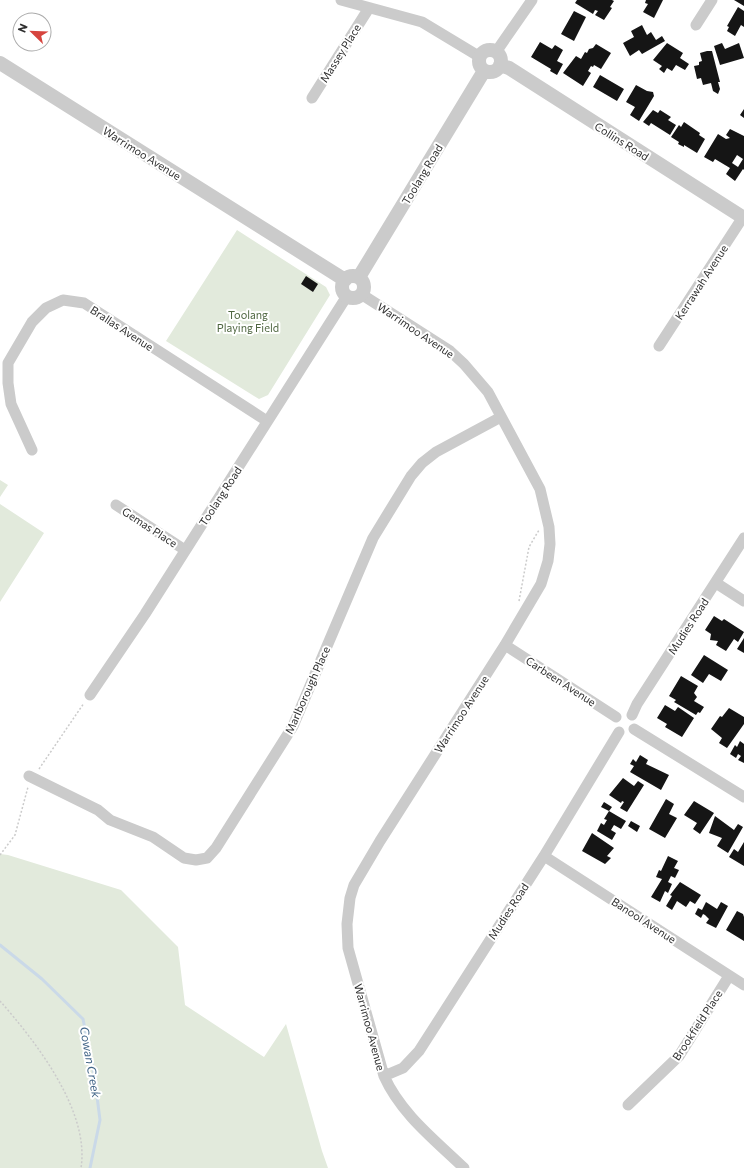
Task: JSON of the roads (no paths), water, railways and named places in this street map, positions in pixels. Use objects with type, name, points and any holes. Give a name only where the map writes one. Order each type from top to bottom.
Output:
[{"type":"street","points":[[341,0],[422,22],[480,57]]},
{"type":"street","points":[[498,59],[487,51],[480,57],[480,64],[484,70],[493,72],[498,59],[532,0]]},
{"type":"street","points":[[696,25],[712,0]]},
{"type":"street","name":"Massey Place","points":[[312,98],[368,8]]},
{"type":"street","name":"Collins Road","points":[[498,59],[509,68],[743,217]]},
{"type":"street","name":"Warrimoo Avenue","points":[[0,63],[345,280]]},
{"type":"street","name":"Toolang Road","points":[[359,277],[484,70]]},
{"type":"street","name":"Kerrawah Avenue","points":[[659,346],[743,217]]},
{"type":"street","points":[[352,276],[359,277],[364,283],[354,295],[342,289],[345,280],[352,276]]},
{"type":"street","name":"Toolang Road","points":[[90,694],[145,614],[268,421],[354,295]]},
{"type":"street","name":"Warrimoo Avenue","points":[[354,295],[450,351],[464,364],[488,392],[540,489],[546,510],[550,544],[548,561],[542,584],[505,645],[380,840],[354,885],[350,898],[346,924],[348,948],[384,1076],[395,1099],[408,1114],[464,1168]]},
{"type":"street","name":"Brallas Avenue","points":[[32,450],[11,404],[4,362],[32,322],[46,308],[63,300],[84,303],[268,421]]},
{"type":"street","name":"Marlborough Place","points":[[29,776],[98,810],[110,820],[153,837],[184,858],[196,860],[208,858],[216,848],[293,726],[373,538],[411,476],[422,463],[436,452],[501,417]]},
{"type":"street","name":"Gemas Place","points":[[116,504],[185,550]]},
{"type":"street","name":"Mudies Road","points":[[632,715],[637,704],[744,538]]},
{"type":"street","points":[[716,583],[744,601]]},
{"type":"street","name":"Carbeen Avenue","points":[[505,645],[616,717]]},
{"type":"street","points":[[622,713],[632,715],[635,722],[634,729],[625,734],[619,732],[614,724],[616,717],[622,713]]},
{"type":"street","points":[[634,729],[744,796]]},
{"type":"street","name":"Mudies Road","points":[[384,1076],[403,1068],[419,1050],[544,856],[619,732]]},
{"type":"street","name":"Banool Avenue","points":[[544,856],[744,985]]},
{"type":"street","name":"Brookfield Place","points":[[628,1105],[679,1056],[729,976]]},
{"type":"waterway","name":"Cowan Creek","points":[[0,945],[42,979],[83,1019],[94,1073],[100,1120],[90,1168]]},
{"type":"park label","name":"Toolang Playing Field","points":[[248,320]]}]
